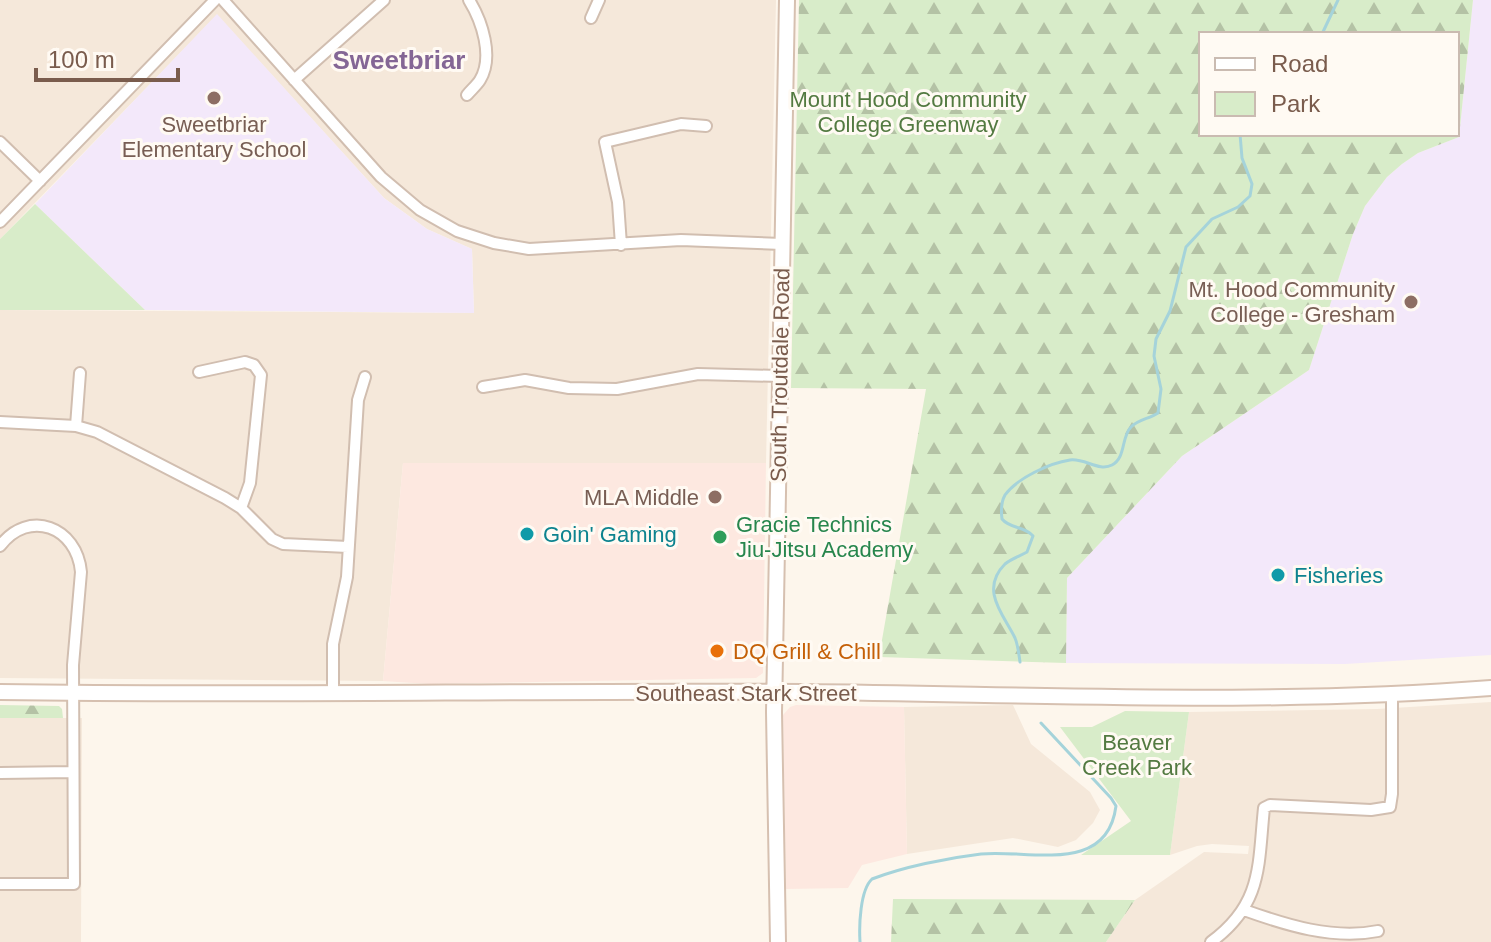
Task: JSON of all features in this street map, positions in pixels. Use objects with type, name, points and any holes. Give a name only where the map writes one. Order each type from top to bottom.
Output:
[{"type":"main road","name":"South Troutdale Road","points":[[778,942],[774,692],[787,0]]},
{"type":"main road","name":"Southeast Stark Street","points":[[0,692],[774,692],[1036,697],[1392,694],[1491,688]]},
{"type":"street","points":[[0,222],[215,0]]},
{"type":"street","points":[[223,0],[381,177],[399,194],[441,223],[494,243],[529,249],[681,240],[782,244]]},
{"type":"street","points":[[294,80],[370,4],[384,0]]},
{"type":"street","points":[[467,95],[480,80],[485,57],[480,23],[469,0]]},
{"type":"street","points":[[591,18],[599,0]]},
{"type":"street","points":[[621,245],[618,202],[605,142],[681,124],[706,126]]},
{"type":"street","points":[[0,142],[40,181]]},
{"type":"street","points":[[199,372],[245,362],[254,365],[261,375],[250,483],[241,508]]},
{"type":"street","points":[[76,426],[80,373]]},
{"type":"street","points":[[483,387],[525,380],[569,388],[617,389],[698,374],[779,376]]},
{"type":"street","points":[[333,694],[333,644],[347,577],[358,400],[365,377]]},
{"type":"street","points":[[0,422],[76,426],[97,432],[241,508],[272,539],[283,544],[348,547]]},
{"type":"street","points":[[0,546],[16,531],[35,526],[57,531],[69,539],[76,549],[81,572],[73,693],[74,884],[0,884]]},
{"type":"street","points":[[1211,942],[1226,931],[1252,897],[1260,865],[1264,808],[1270,805],[1371,810],[1390,807],[1392,694]]},
{"type":"street","points":[[0,773],[73,772]]},
{"type":"street","points":[[1244,910],[1295,927],[1330,933],[1359,935],[1378,931]]},
{"type":"shaded area","points":[[0,0],[776,0],[766,463],[403,463],[383,681],[0,678],[0,310],[474,313],[472,249],[427,229],[384,198],[217,15],[0,239]]},
{"type":"shaded area","name":"Mt. Hood Community College - Gresham","points":[[1473,0],[1491,0],[1491,655],[1345,664],[1066,663],[1067,578],[1182,456],[1309,370],[1365,206],[1387,177],[1402,164],[1418,153],[1459,137]]},
{"type":"shaded area","name":"Sweetbriar Elementary School","points":[[217,14],[384,198],[427,229],[472,249],[474,313],[145,310],[35,204]]},
{"type":"shaded area","points":[[403,463],[766,463],[763,673],[756,678],[429,684],[383,681]]},
{"type":"shaded area","points":[[1491,702],[1491,942],[1106,942],[1135,900],[1204,852],[1248,854],[1249,846],[1212,844],[1170,855],[1189,712],[1377,709]]},
{"type":"shaded area","points":[[796,705],[904,707],[907,854],[862,865],[848,888],[786,889],[783,715]]},
{"type":"shaded area","points":[[1013,705],[1031,744],[1090,792],[1100,810],[1093,823],[1076,840],[1058,847],[1013,838],[907,854],[904,707]]},
{"type":"shaded area","points":[[0,718],[82,718],[81,942],[0,942]]},
{"type":"green space","name":"Mount Hood Community College Greenway","points":[[799,0],[1473,0],[1459,137],[1418,153],[1402,164],[1387,177],[1365,206],[1309,370],[1182,456],[1067,578],[1066,663],[879,657],[926,389],[791,388]]},
{"type":"green space","points":[[35,204],[145,310],[0,310],[0,239]]},
{"type":"green space","points":[[0,705],[59,706],[63,718],[0,718]]},
{"type":"green space","name":"Beaver Creek Park","points":[[1125,711],[1189,712],[1170,855],[1081,855],[1131,821],[1060,727],[1092,727]]},
{"type":"green space","points":[[893,899],[1135,900],[1106,942],[891,942]]},
{"type":"waterway","points":[[1323,32],[1338,0]]},
{"type":"waterway","points":[[1020,662],[1015,638],[996,602],[994,583],[1005,564],[1027,552],[1033,536],[1002,519],[1004,498],[1026,477],[1053,464],[1076,460],[1102,467],[1112,465],[1119,458],[1131,427],[1158,413],[1161,389],[1154,356],[1156,339],[1170,311],[1186,247],[1212,219],[1238,207],[1250,196],[1252,184],[1242,158],[1240,136]]},
{"type":"waterway","points":[[860,942],[863,900],[872,879],[911,867],[981,854],[1042,855],[1082,851],[1098,842],[1110,828],[1116,806],[1111,798],[1041,723]]},
{"type":"place","name":"Sweetbriar Elementary School","points":[[214,98]]},
{"type":"place","name":"Mt. Hood Community College - Gresham","points":[[1411,302]]},
{"type":"place","name":"MLA Middle","points":[[715,497]]},
{"type":"place","name":"Goin' Gaming","points":[[527,534]]},
{"type":"place","name":"Gracie Technics Jiu-Jitsu Academy","points":[[720,537]]},
{"type":"place","name":"Fisheries","points":[[1278,575]]},
{"type":"place","name":"DQ Grill & Chill","points":[[717,651]]},
{"type":"district","name":"Sweetbriar","points":[[399,60]]}]
